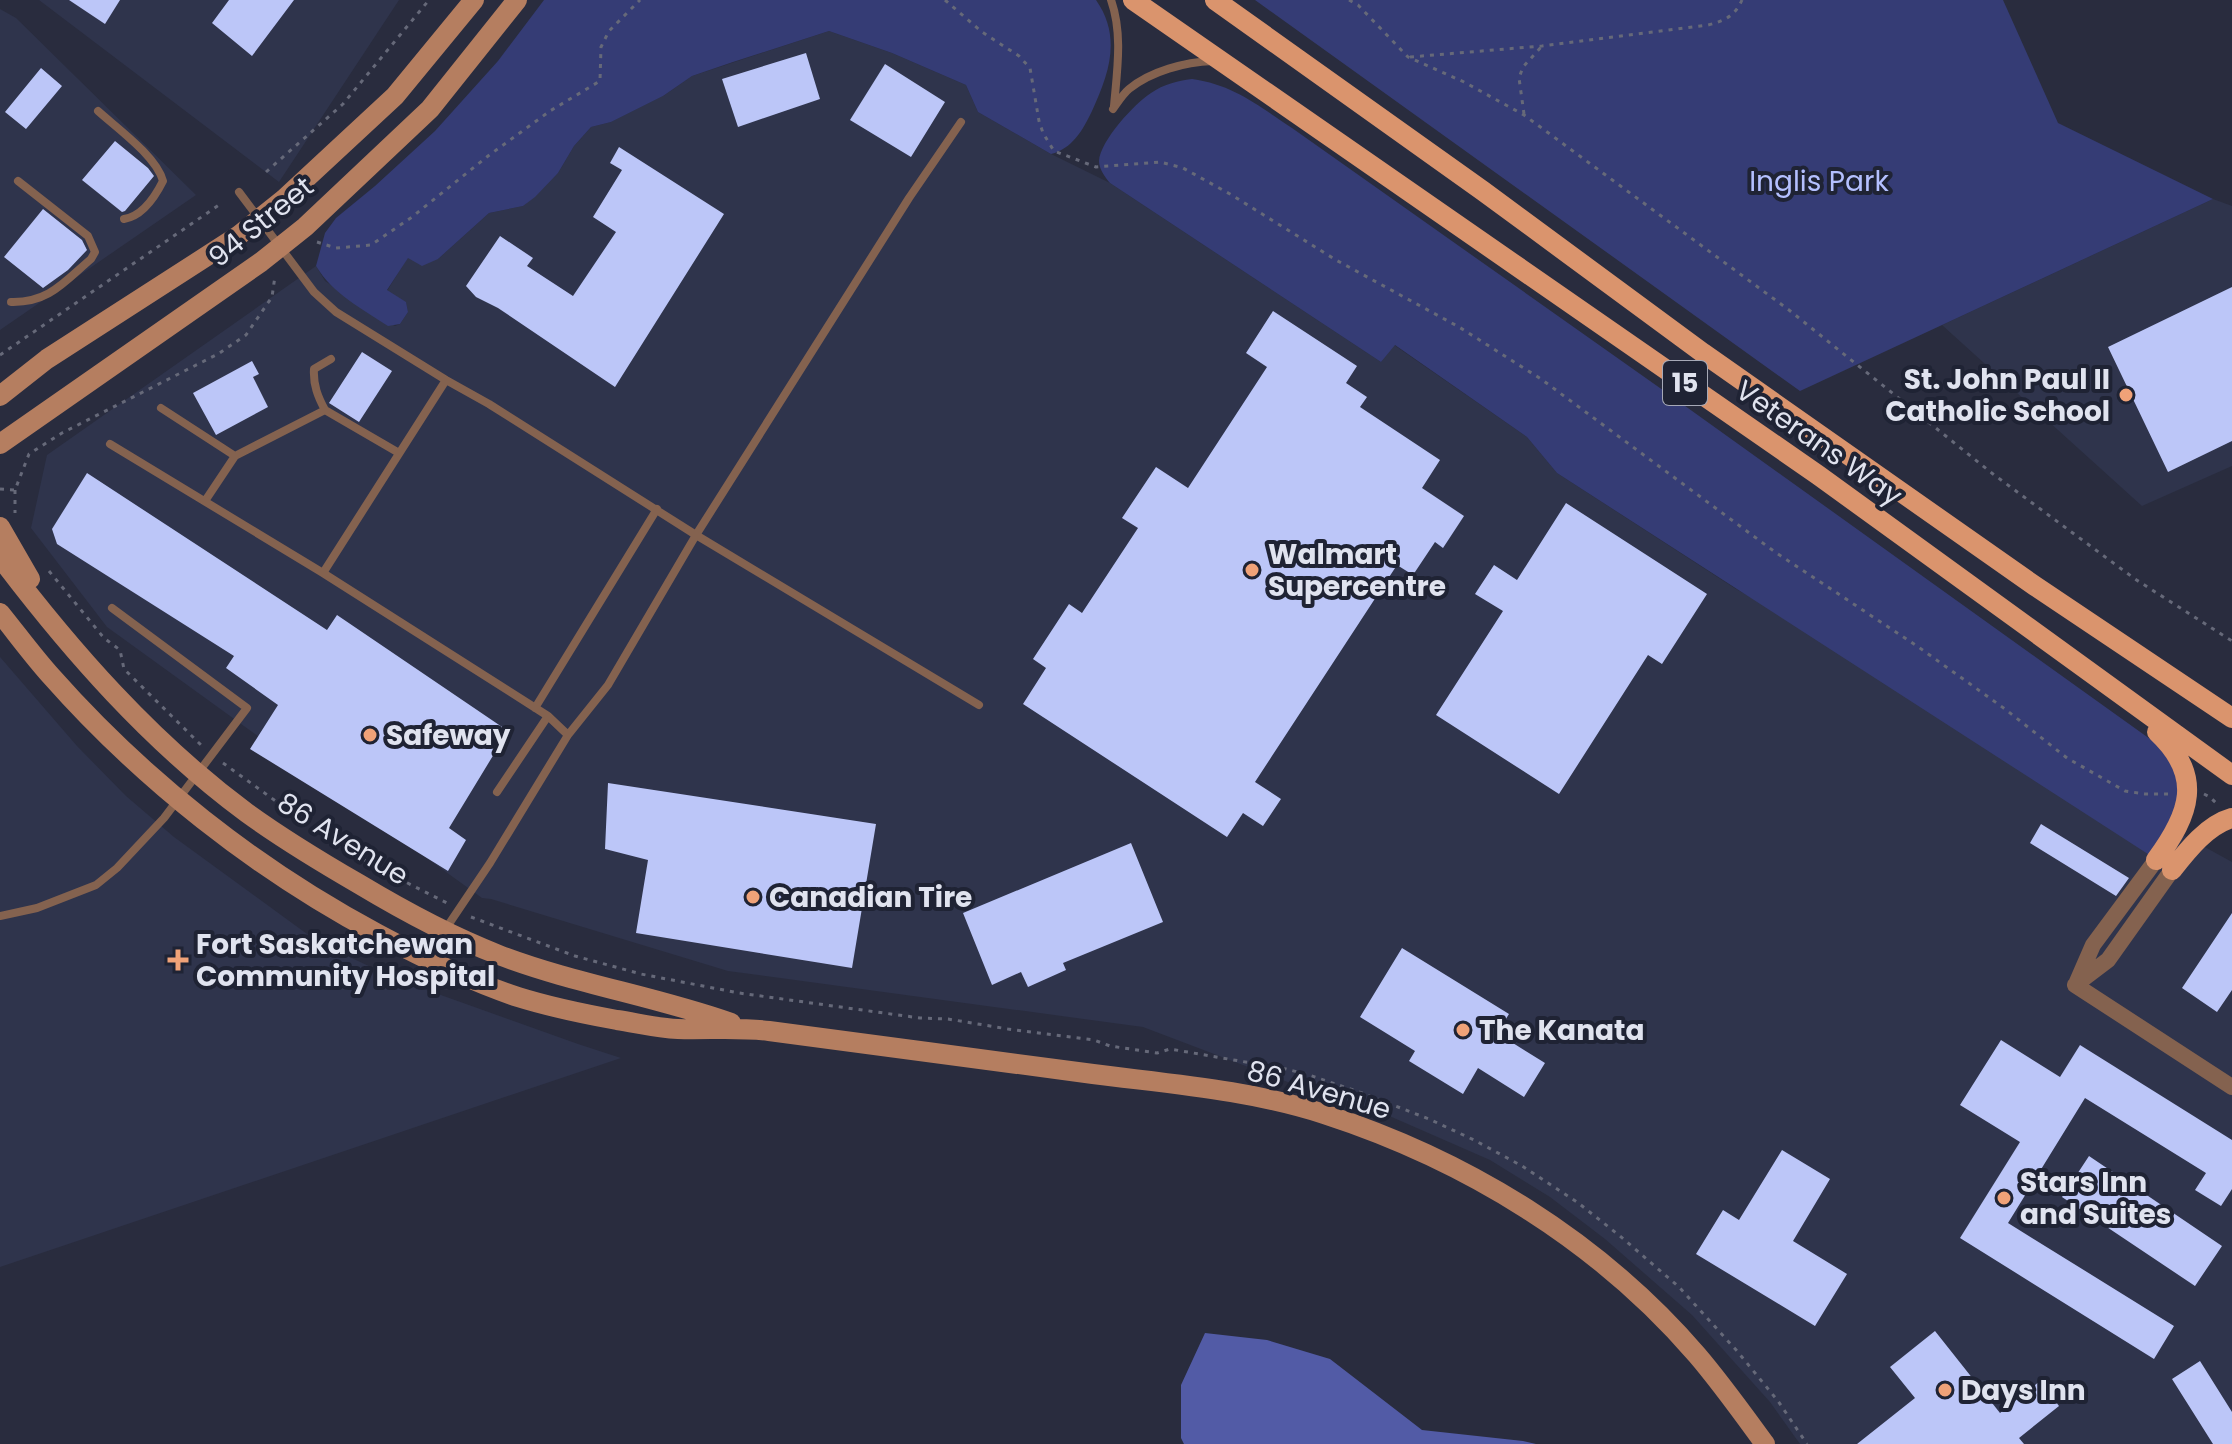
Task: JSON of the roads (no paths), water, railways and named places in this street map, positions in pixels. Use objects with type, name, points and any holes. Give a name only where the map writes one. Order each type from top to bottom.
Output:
[{"type":"main road","name":"Veterans Way","points":[[1133,0],[1818,475],[2232,775]]},
{"type":"main road","name":"Veterans Way","points":[[1215,0],[1727,370],[2035,586],[2232,718]]},
{"type":"main road","points":[[2107,686],[2172,746],[2184,770],[2188,802],[2164,865]]},
{"type":"main road","points":[[2164,865],[2225,820],[2225,811]]},
{"type":"street","name":"94 Street","points":[[0,396],[47,359],[238,236],[284,199],[395,96],[474,0]]},
{"type":"street","name":"94 Street","points":[[0,444],[281,247],[430,109],[517,0]]},
{"type":"street","points":[[0,381],[47,359]]},
{"type":"street","points":[[0,461],[28,425]]},
{"type":"street","points":[[8,522],[59,631]]},
{"type":"street","name":"86 Avenue","points":[[0,557],[59,631],[129,708],[198,774],[247,813],[318,860],[443,931],[477,946],[540,969],[691,1009],[746,1028]]},
{"type":"street","name":"86 Avenue","points":[[0,613],[71,697],[179,799],[273,871],[363,926],[426,959],[482,984],[568,1011],[673,1029],[746,1028],[1224,1091],[1324,1114],[1427,1154],[1480,1181],[1534,1213],[1615,1273],[1695,1353],[1765,1444]]},
{"type":"street","points":[[2164,865],[2093,945],[2075,985],[2232,1087]]},
{"type":"lane","points":[[1111,0],[1118,31],[1113,109],[1128,89],[1150,77],[1183,64],[1222,61]]},
{"type":"lane","points":[[98,111],[152,160],[160,170],[163,181],[137,216],[124,219]]},
{"type":"lane","points":[[426,959],[490,863],[568,735],[608,685],[696,535],[909,198],[961,122]]},
{"type":"lane","points":[[11,302],[35,301],[47,296],[91,259],[95,252],[88,236],[18,181]]},
{"type":"lane","points":[[239,192],[323,302],[336,312],[696,535],[979,705]]},
{"type":"lane","points":[[331,359],[314,369],[317,396],[325,410],[399,453]]},
{"type":"lane","points":[[323,573],[446,380]]},
{"type":"lane","points":[[161,408],[235,456]]},
{"type":"lane","points":[[205,501],[235,456],[325,410]]},
{"type":"lane","points":[[110,444],[323,573],[548,716],[568,735]]},
{"type":"lane","points":[[535,708],[657,509]]},
{"type":"lane","points":[[0,916],[37,908],[96,885],[117,868],[179,799],[247,708],[112,608]]},
{"type":"lane","points":[[497,792],[548,716]]},
{"type":"place","name":"St. John Paul II Catholic School","points":[[2126,395]]},
{"type":"place","name":"Walmart Supercentre","points":[[1252,570]]},
{"type":"place","name":"Safeway","points":[[370,735]]},
{"type":"place","name":"Canadian Tire","points":[[753,897]]},
{"type":"place","name":"Fort Saskatchewan Community Hospital","points":[[178,960]]},
{"type":"place","name":"The Kanata","points":[[1463,1030]]},
{"type":"place","name":"Stars Inn and Suites","points":[[2004,1198]]},
{"type":"place","name":"Days Inn","points":[[1945,1390]]},
{"type":"park label","name":"Inglis Park","points":[[1819,181]]}]
